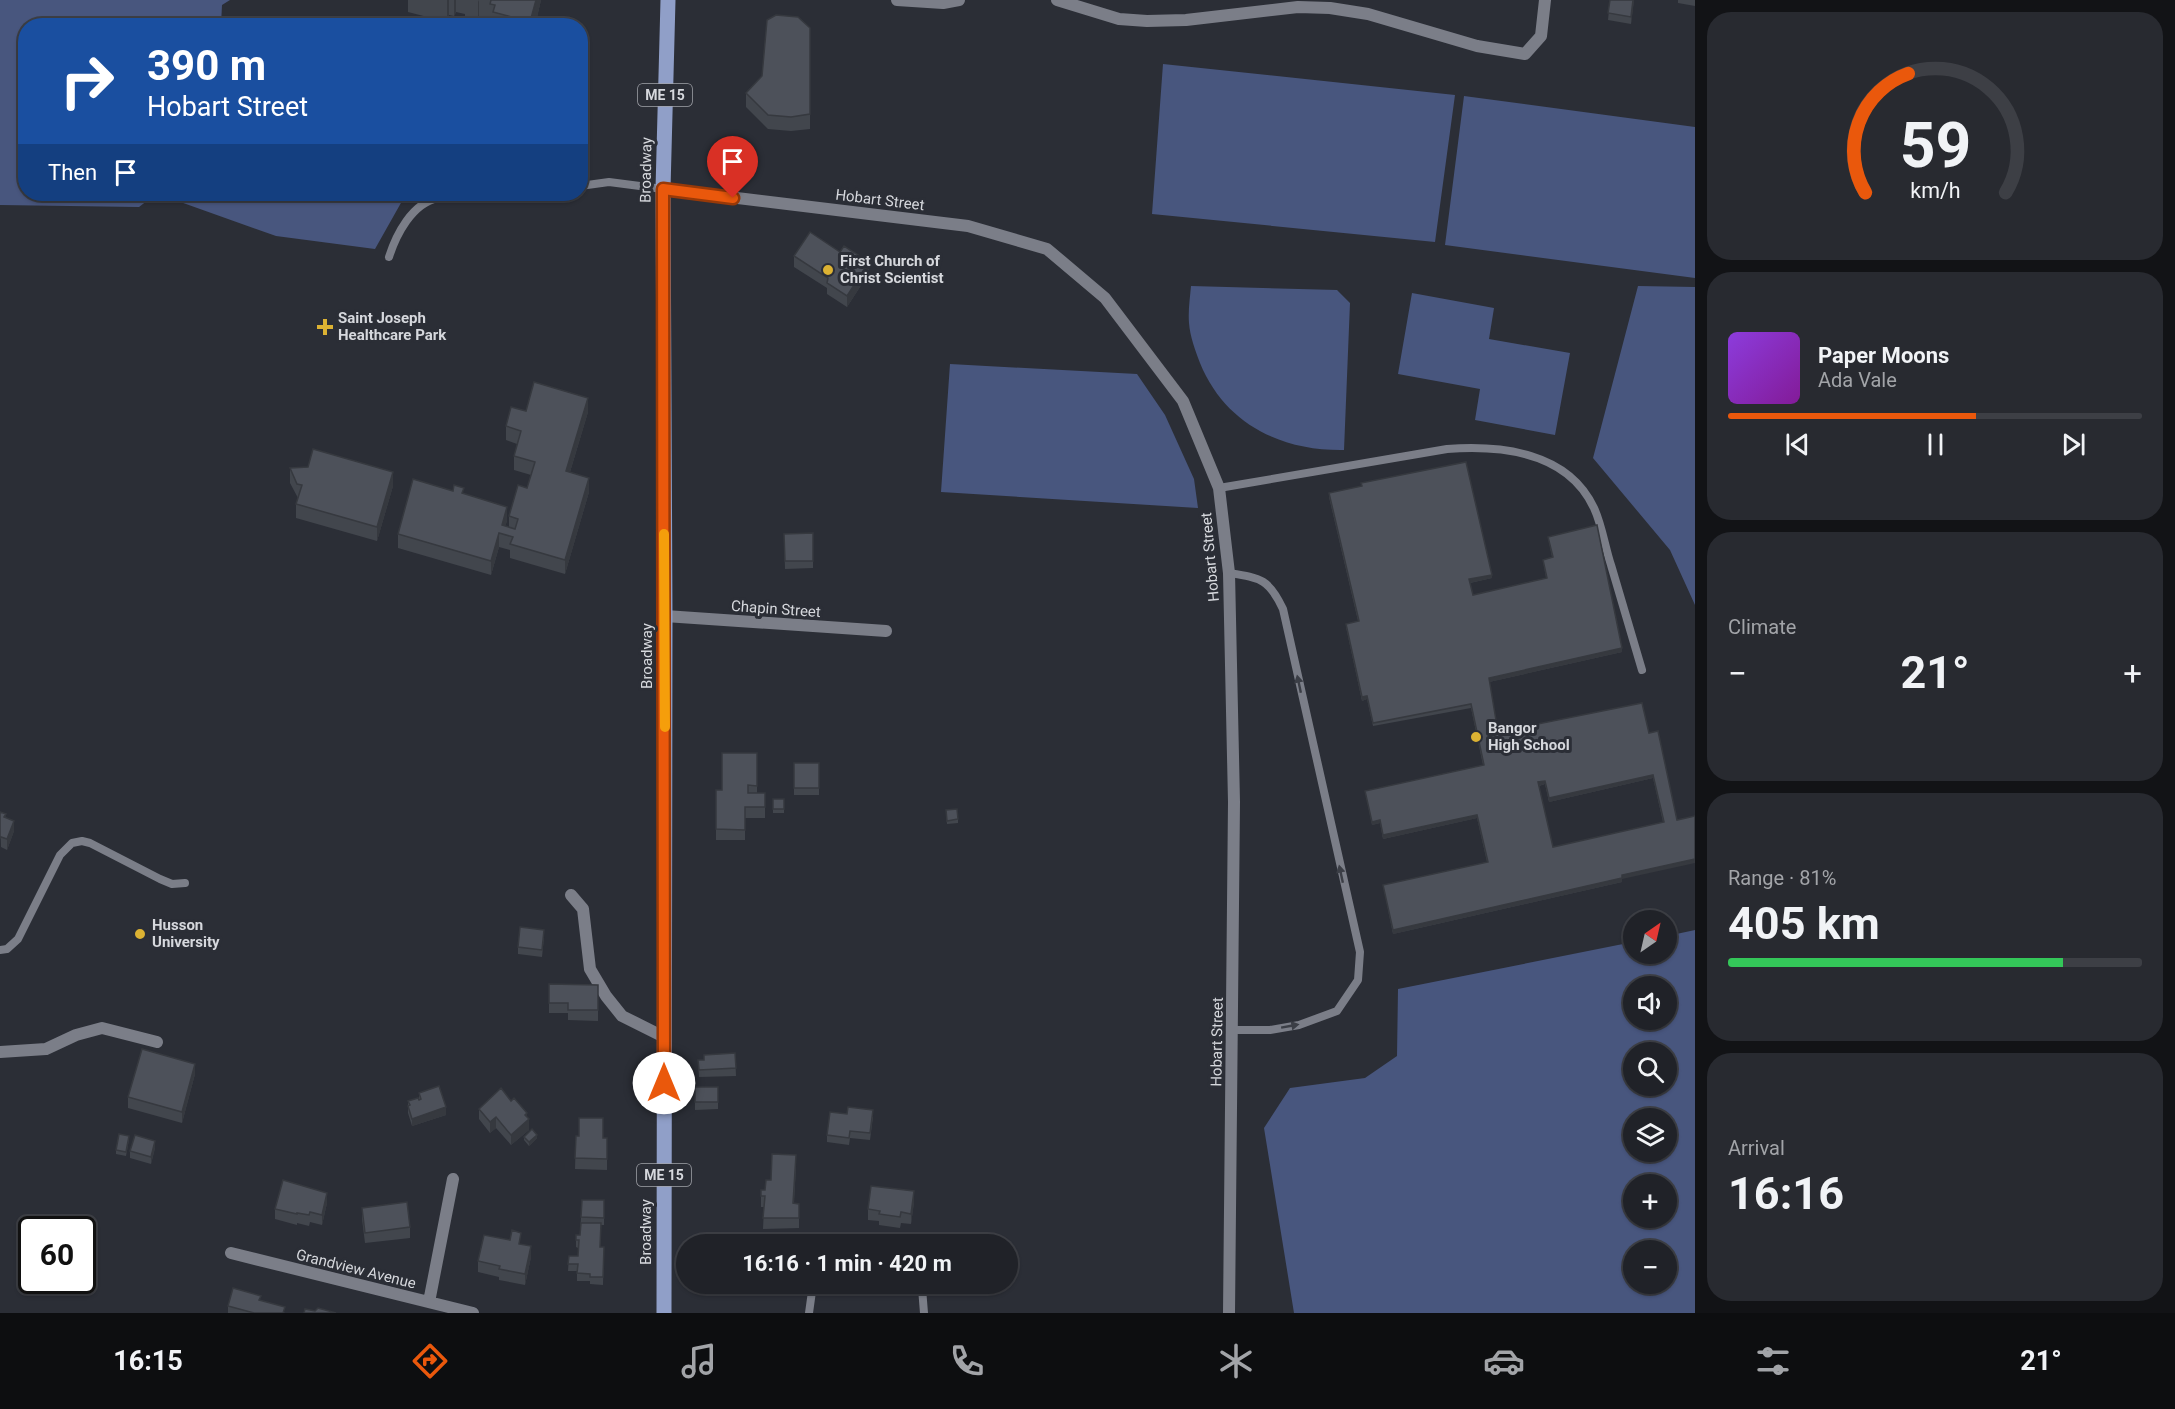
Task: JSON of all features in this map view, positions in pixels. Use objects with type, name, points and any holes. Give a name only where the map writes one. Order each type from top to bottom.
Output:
[{"type":"main road","name":"Broadway","points":[[664,1313],[663,189],[668,0]]},
{"type":"street","points":[[897,0],[943,3],[959,0]]},
{"type":"street","points":[[1057,0],[1119,19],[1146,21],[1186,20],[1298,3],[1368,14],[1478,46],[1525,54],[1541,36],[1545,0]]},
{"type":"street","name":"Hobart Street","points":[[663,189],[969,226],[1047,249],[1105,298],[1183,400],[1219,488],[1229,573],[1234,802],[1229,1313]]},
{"type":"street","name":"Chapin Street","points":[[665,616],[886,631]]},
{"type":"street","points":[[571,896],[583,909],[590,969],[606,996],[622,1016],[664,1037]]},
{"type":"street","points":[[0,1052],[46,1049],[76,1035],[102,1028],[157,1042]]},
{"type":"street","points":[[429,1302],[453,1179]]},
{"type":"street","name":"Grandview Avenue","points":[[231,1253],[473,1313]]},
{"type":"lane","points":[[588,185],[609,182],[663,189]]},
{"type":"lane","points":[[389,257],[402,227],[418,208],[428,201]]},
{"type":"lane","points":[[1219,488],[1447,449],[1476,447],[1543,459],[1572,478],[1594,507],[1642,670]]},
{"type":"lane","points":[[1229,573],[1256,577],[1274,589],[1283,609],[1360,952],[1358,980],[1337,1011],[1299,1025],[1270,1030],[1232,1030]]},
{"type":"lane","points":[[0,950],[7,949],[18,939],[60,855],[72,843],[82,841],[90,843],[160,879],[172,884],[185,883]]},
{"type":"lane","points":[[809,1313],[812,1294]]},
{"type":"lane","points":[[923,1294],[924,1313]]},
{"type":"shaded area","points":[[0,0],[230,0],[222,5],[221,18],[18,18],[18,201],[147,201],[139,207],[0,205]]},
{"type":"shaded area","points":[[1163,64],[1455,95],[1435,242],[1152,214]]},
{"type":"shaded area","points":[[1464,96],[1695,127],[1695,278],[1445,245]]},
{"type":"shaded area","points":[[178,201],[402,201],[375,249],[276,236]]},
{"type":"shaded area","points":[[1191,286],[1337,290],[1350,303],[1344,450],[1321,449],[1277,439],[1240,418],[1224,402],[1211,384],[1193,343],[1189,318]]},
{"type":"shaded area","points":[[1638,286],[1695,287],[1695,605],[1670,550],[1593,458]]},
{"type":"shaded area","points":[[1412,293],[1494,308],[1489,339],[1570,353],[1555,435],[1475,420],[1480,389],[1398,374]]},
{"type":"shaded area","points":[[950,364],[1137,374],[1165,415],[1194,479],[1198,508],[941,492]]},
{"type":"shaded area","points":[[1695,930],[1695,1313],[1294,1313],[1264,1128],[1290,1088],[1365,1078],[1397,1056],[1398,989],[1623,944],[1623,964],[1677,964],[1677,934]]},
{"type":"building","points":[[491,0],[536,0],[531,18],[515,18],[493,12],[495,5],[490,4]]},
{"type":"building","points":[[1610,0],[1633,0],[1631,17],[1608,13]]},
{"type":"building","points":[[776,15],[798,17],[810,28],[810,114],[791,117],[768,115],[746,93],[762,76],[767,20]]},
{"type":"building","points":[[810,232],[840,252],[844,246],[869,262],[847,296],[827,283],[828,278],[794,256]]},
{"type":"building","points":[[534,382],[588,398],[566,471],[589,478],[565,560],[510,544],[513,537],[499,533],[491,561],[398,534],[413,479],[453,491],[454,485],[464,488],[462,493],[507,507],[502,525],[515,529],[518,519],[509,516],[518,485],[527,488],[535,462],[514,456],[521,431],[506,426],[511,407],[526,411]]},
{"type":"building","points":[[313,449],[393,472],[377,527],[296,504],[302,485],[297,484],[290,468],[308,467]]},
{"type":"building","points":[[1466,462],[1492,575],[1469,579],[1473,595],[1547,578],[1543,560],[1553,557],[1548,537],[1597,525],[1622,648],[1489,678],[1498,732],[1642,703],[1649,733],[1658,731],[1677,820],[1695,816],[1695,859],[1393,930],[1383,885],[1488,862],[1477,815],[1383,835],[1380,820],[1372,822],[1365,791],[1484,765],[1471,704],[1373,723],[1367,696],[1362,697],[1346,624],[1359,621],[1329,493],[1362,486],[1361,483]],"holes":[[[1653,775],[1664,822],[1553,847],[1538,782],[1545,781],[1549,798]]]},
{"type":"building","points":[[813,533],[813,561],[785,561],[784,534]]},
{"type":"building","points":[[722,753],[757,753],[757,786],[748,785],[748,793],[765,793],[765,807],[745,807],[745,830],[716,829],[716,790],[722,790]]},
{"type":"building","points":[[794,763],[819,763],[819,788],[794,788]]},
{"type":"building","points":[[773,799],[784,799],[784,809],[773,809]]},
{"type":"building","points":[[957,809],[958,819],[947,821],[946,810]]},
{"type":"building","points":[[0,812],[6,814],[4,817],[14,821],[7,839],[1,837],[0,839]]},
{"type":"building","points":[[520,927],[544,930],[542,950],[518,947]]},
{"type":"building","points":[[549,984],[598,985],[598,1010],[568,1010],[568,1003],[549,1003]]},
{"type":"building","points":[[142,1049],[195,1064],[182,1112],[128,1097]]},
{"type":"building","points":[[735,1053],[736,1068],[699,1070],[698,1060],[704,1060],[704,1055]]},
{"type":"building","points":[[439,1086],[446,1107],[412,1119],[408,1101],[418,1098],[419,1100],[421,1099],[419,1093]]},
{"type":"building","points":[[695,1087],[718,1087],[718,1102],[695,1102]]},
{"type":"building","points":[[501,1088],[511,1101],[514,1098],[527,1113],[525,1115],[529,1119],[511,1135],[496,1117],[490,1122],[479,1109]]},
{"type":"building","points":[[848,1107],[873,1110],[870,1133],[850,1131],[849,1138],[827,1135],[830,1112],[847,1114]]},
{"type":"building","points":[[579,1118],[603,1118],[603,1138],[607,1138],[607,1159],[575,1158]]},
{"type":"building","points":[[532,1129],[537,1135],[529,1142],[524,1137]]},
{"type":"building","points":[[119,1134],[129,1136],[126,1152],[116,1150]]},
{"type":"building","points":[[135,1135],[155,1141],[151,1157],[130,1151]]},
{"type":"building","points":[[772,1154],[796,1155],[793,1203],[799,1204],[799,1218],[763,1218],[765,1196],[761,1196],[761,1190],[765,1190],[766,1180],[771,1180]]},
{"type":"building","points":[[283,1180],[327,1193],[322,1215],[310,1212],[309,1215],[297,1214],[275,1209]]},
{"type":"building","points":[[871,1186],[914,1191],[911,1214],[901,1212],[900,1217],[879,1214],[880,1211],[868,1209]]},
{"type":"building","points":[[582,1200],[604,1200],[604,1218],[581,1217]]},
{"type":"building","points":[[407,1202],[410,1227],[365,1233],[362,1208]]},
{"type":"building","points":[[581,1223],[601,1223],[600,1247],[604,1247],[603,1277],[590,1277],[590,1274],[577,1273],[578,1264],[568,1264],[569,1256],[578,1256],[579,1240],[576,1240],[576,1235],[580,1235]]},
{"type":"building","points":[[512,1230],[521,1233],[519,1244],[531,1246],[525,1274],[499,1269],[500,1266],[478,1261],[484,1235],[510,1240]]},
{"type":"building","points":[[233,1288],[261,1296],[259,1300],[285,1307],[283,1313],[254,1313],[228,1306]]},
{"type":"building","points":[[318,1308],[336,1313],[304,1313],[305,1309],[315,1311]]},
{"type":"slow traffic","points":[[664,534],[665,727]]},
{"type":"place","name":"First Church of Christ Scientist","points":[[828,270]]},
{"type":"place","name":"Saint Joseph Healthcare Park","points":[[325,327]]},
{"type":"place","name":"Bangor High School","points":[[1476,737]]},
{"type":"place","name":"Husson University","points":[[140,934]]},
{"type":"route","points":[[664,1083],[663,189],[733,198]]}]
